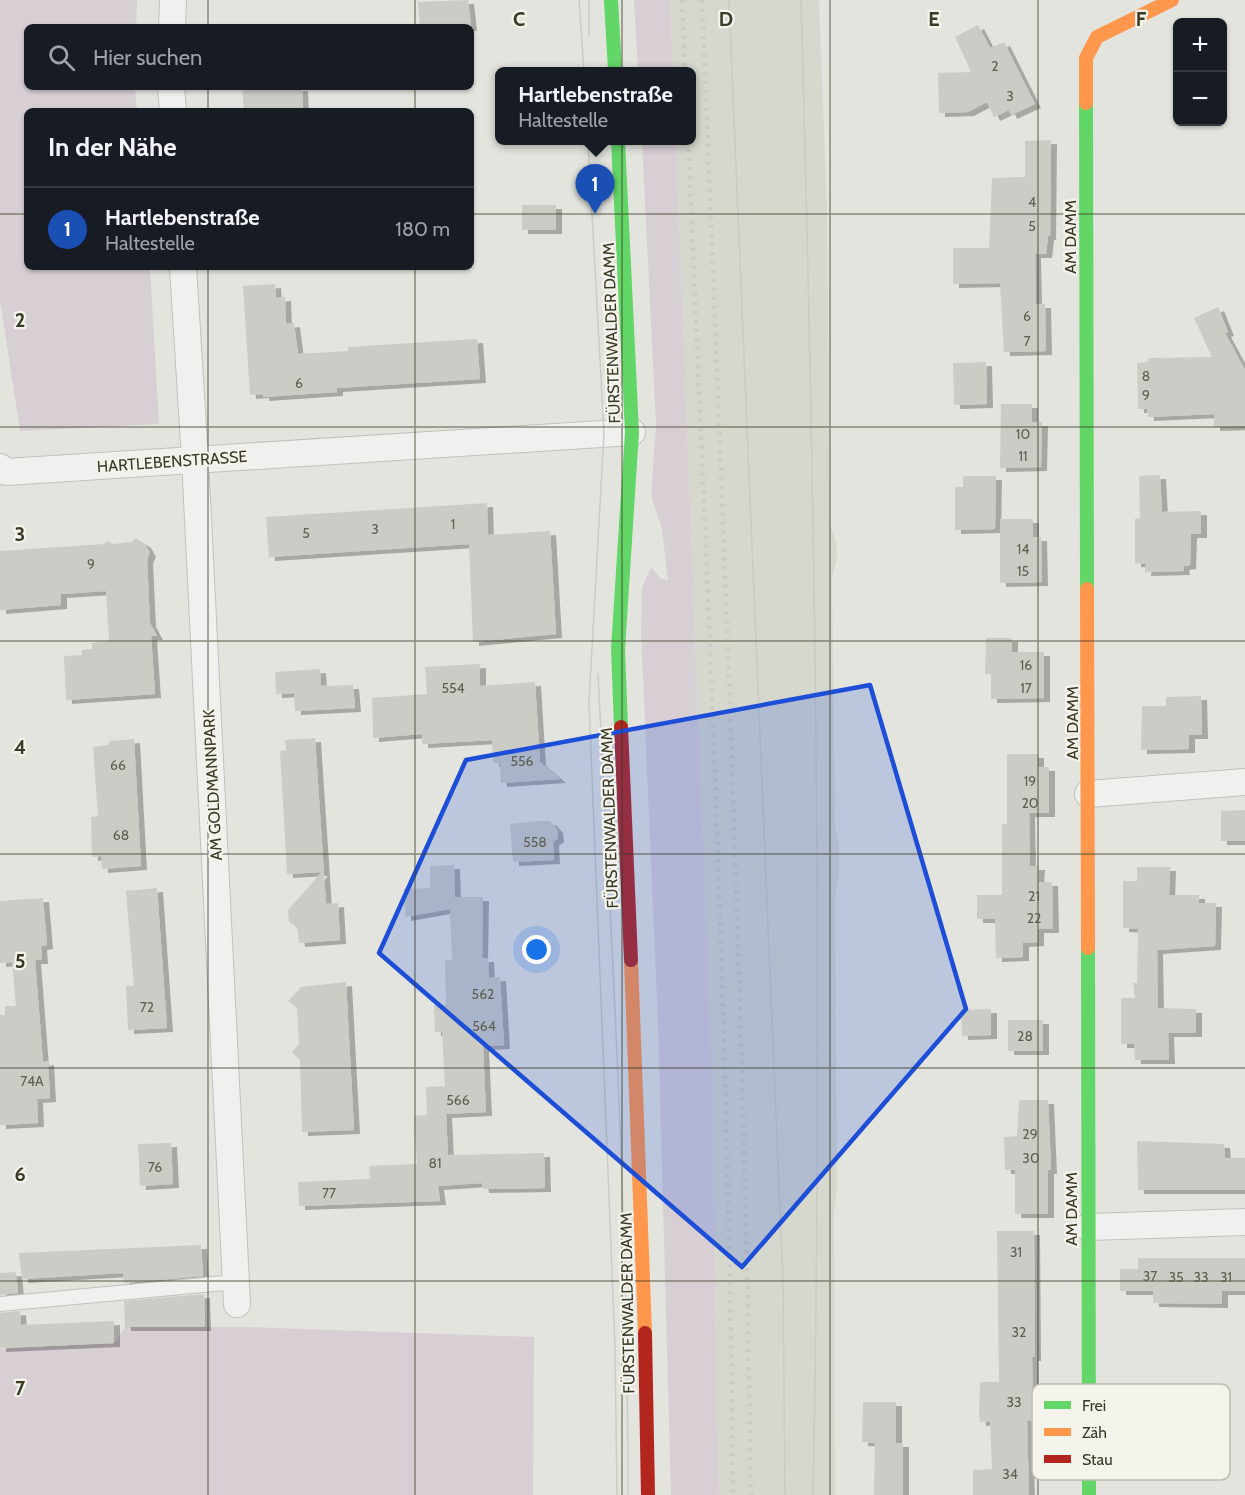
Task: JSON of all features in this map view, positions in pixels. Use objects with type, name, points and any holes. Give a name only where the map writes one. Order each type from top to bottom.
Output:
[{"type":"street","points":[[172,24],[173,0]]},
{"type":"street","points":[[610,0],[615,67]]},
{"type":"street","name":"AM DAMM","points":[[1089,1384],[1086,58],[1097,38],[1172,0]]},
{"type":"street","points":[[171,90],[173,108]]},
{"type":"street","name":"FÜRSTENWALDER DAMM","points":[[618,145],[632,375],[632,432],[618,649],[643,1250],[648,1495]]},
{"type":"street","name":"AM GOLDMANNPARK","points":[[183,270],[195,459],[236,1293]]},
{"type":"street","name":"HARTLEBENSTRASSE","points":[[0,467],[6,472],[632,432]]},
{"type":"street","points":[[1088,794],[1245,782]]},
{"type":"street","points":[[1088,1227],[1245,1222]]},
{"type":"street","name":"AM DAMM","points":[[1089,1480],[1089,1495]]},
{"type":"lane","points":[[0,1304],[236,1293]]},
{"type":"highlighted area","points":[[870,685],[966,1009],[742,1267],[379,953],[466,760]]},
{"type":"shaded area","points":[[0,0],[137,0],[136,24],[24,24],[24,90],[135,90],[137,108],[24,108],[24,270],[150,270],[159,424],[20,431],[0,300]]},
{"type":"shaded area","points":[[634,0],[670,0],[673,67],[638,67]]},
{"type":"shaded area","points":[[670,0],[819,0],[827,209],[830,524],[836,542],[837,557],[832,579],[835,826],[839,847],[839,874],[835,897],[837,1189],[834,1212],[835,1495],[719,1495],[711,1053],[676,145],[696,145],[696,67],[673,67]]},
{"type":"shaded area","points":[[642,145],[676,145],[711,1053],[719,1495],[671,1495],[658,1022],[641,633],[642,588],[651,567],[660,578],[668,580],[662,529],[651,495],[656,425]]},
{"type":"shaded area","points":[[125,1327],[245,1327],[534,1337],[533,1495],[0,1495],[0,1349],[114,1343]]},
{"type":"building","points":[[468,0],[471,24],[420,24],[418,2]]},
{"type":"building","points":[[978,25],[990,48],[1004,42],[1035,104],[1011,115],[1009,110],[994,117],[987,102],[968,112],[939,113],[938,73],[971,72],[955,37]]},
{"type":"building","points":[[242,90],[302,90],[303,108],[244,108]]},
{"type":"building","points":[[1051,140],[1050,236],[1048,236],[1046,254],[1035,254],[1036,304],[1045,304],[1046,351],[1004,352],[1000,283],[953,284],[953,248],[989,248],[992,178],[1025,177],[1025,141]]},
{"type":"building","points":[[522,205],[556,205],[556,230],[522,230]]},
{"type":"building","points":[[275,284],[276,298],[285,297],[286,324],[294,323],[298,354],[348,351],[348,347],[477,339],[480,379],[337,388],[337,392],[263,397],[263,394],[250,395],[243,286]]},
{"type":"building","points":[[1218,307],[1228,332],[1225,333],[1245,370],[1245,426],[1214,427],[1214,414],[1148,417],[1147,409],[1138,409],[1137,363],[1148,362],[1148,358],[1212,357],[1194,318]]},
{"type":"building","points":[[986,362],[987,404],[954,405],[953,363]]},
{"type":"building","points":[[1001,404],[1032,404],[1032,422],[1042,422],[1041,467],[1000,468]]},
{"type":"building","points":[[1160,475],[1162,512],[1201,511],[1201,534],[1191,534],[1190,565],[1183,566],[1184,571],[1145,572],[1146,564],[1135,563],[1135,519],[1140,518],[1139,476]]},
{"type":"building","points":[[963,476],[996,476],[995,529],[955,530],[955,487],[963,487]]},
{"type":"building","points":[[487,503],[488,535],[550,531],[556,634],[473,642],[469,544],[269,557],[266,517]]},
{"type":"building","points":[[1000,519],[1033,519],[1033,537],[1041,537],[1042,582],[1000,583]]},
{"type":"building","points":[[136,538],[145,544],[150,553],[147,559],[150,623],[157,636],[151,636],[155,694],[66,700],[64,656],[82,655],[82,650],[92,649],[92,643],[109,641],[106,591],[61,594],[61,605],[0,610],[0,551],[104,544],[108,541],[113,544],[131,542]]},
{"type":"building","points":[[986,638],[1012,638],[1012,652],[1044,652],[1044,698],[991,699],[991,674],[985,674]]},
{"type":"building","points":[[480,664],[480,686],[535,682],[540,762],[560,779],[501,783],[500,763],[493,763],[492,740],[422,744],[422,734],[373,738],[372,698],[427,694],[425,667]]},
{"type":"building","points":[[320,669],[321,686],[353,685],[355,708],[295,711],[294,693],[276,694],[275,672]]},
{"type":"building","points":[[1201,696],[1202,735],[1189,735],[1189,749],[1141,750],[1142,706],[1166,706],[1166,697]]},
{"type":"building","points":[[315,738],[326,904],[338,903],[340,940],[299,943],[297,927],[289,922],[288,910],[322,872],[287,874],[280,751],[286,750],[285,740]]},
{"type":"building","points":[[134,739],[141,866],[102,869],[101,856],[92,857],[91,817],[98,816],[93,747],[109,745],[109,741]]},
{"type":"building","points":[[1007,754],[1038,754],[1038,767],[1049,767],[1049,813],[1029,813],[1030,866],[1039,866],[1038,882],[1052,882],[1053,929],[1038,929],[1038,942],[1023,943],[1023,957],[996,958],[995,919],[977,919],[977,895],[1002,895],[1002,824],[1007,824]]},
{"type":"building","points":[[1245,810],[1245,841],[1221,841],[1221,811]]},
{"type":"building","points":[[550,821],[557,829],[558,838],[553,842],[554,860],[513,862],[510,824]]},
{"type":"building","points":[[454,865],[455,897],[483,897],[482,958],[488,958],[489,978],[500,977],[504,1045],[483,1046],[486,1112],[446,1114],[448,1155],[544,1153],[545,1188],[483,1189],[482,1183],[438,1186],[440,1201],[299,1206],[298,1182],[370,1179],[369,1166],[417,1164],[414,1116],[427,1115],[426,1087],[445,1086],[442,1032],[435,1032],[434,1005],[446,1005],[445,960],[452,960],[450,909],[405,917],[404,889],[430,888],[430,866]]},
{"type":"building","points":[[1137,867],[1170,867],[1169,895],[1199,895],[1199,903],[1216,903],[1215,946],[1157,950],[1158,1008],[1196,1009],[1196,1033],[1168,1033],[1169,1060],[1135,1060],[1134,1044],[1121,1044],[1121,998],[1135,998],[1133,983],[1137,983],[1138,929],[1123,928],[1123,881],[1137,881]]},
{"type":"building","points":[[157,888],[167,1028],[128,1030],[126,986],[134,986],[126,891]]},
{"type":"building","points":[[43,898],[47,945],[41,946],[42,960],[35,960],[43,1062],[48,1061],[50,1098],[37,1099],[38,1123],[0,1125],[0,1015],[5,1015],[5,1006],[16,1006],[12,962],[0,963],[0,901]]},
{"type":"building","points":[[346,982],[354,1130],[302,1132],[300,1060],[292,1052],[299,1044],[297,1008],[288,1001],[301,987]]},
{"type":"building","points":[[991,1009],[991,1035],[962,1036],[961,1010]]},
{"type":"building","points":[[1008,1020],[1043,1020],[1043,1051],[1008,1051]]},
{"type":"building","points":[[1019,1100],[1048,1100],[1051,1170],[1048,1170],[1048,1214],[1015,1214],[1015,1170],[1005,1170],[1004,1137],[1017,1136]]},
{"type":"building","points":[[1137,1141],[1224,1144],[1225,1158],[1245,1158],[1245,1190],[1138,1190]]},
{"type":"building","points":[[171,1143],[173,1184],[140,1186],[138,1144]]},
{"type":"building","points":[[997,1231],[1034,1231],[1035,1357],[1032,1357],[1032,1420],[1027,1421],[1029,1495],[973,1495],[973,1470],[992,1469],[990,1421],[980,1422],[980,1382],[999,1382]]},
{"type":"building","points":[[201,1245],[203,1276],[124,1283],[123,1273],[22,1279],[19,1253]]},
{"type":"building","points":[[1138,1258],[1245,1258],[1245,1291],[1222,1291],[1222,1304],[1153,1303],[1153,1291],[1120,1291],[1120,1269],[1138,1269]]},
{"type":"building","points":[[16,1272],[18,1293],[0,1295],[0,1273]]},
{"type":"building","points":[[204,1294],[205,1327],[125,1327],[124,1301]]},
{"type":"building","points":[[20,1311],[21,1325],[114,1321],[114,1343],[0,1348],[0,1313]]},
{"type":"building","points":[[863,1402],[896,1402],[896,1443],[903,1443],[903,1495],[874,1495],[875,1443],[878,1443],[862,1442]]},
{"type":"tram line","points":[[579,0],[584,67]]},
{"type":"tram line","points":[[589,0],[589,36]]},
{"type":"tram line","points":[[729,0],[783,1282],[785,1495]]},
{"type":"tram line","points":[[801,0],[816,748],[817,1121],[813,1495]]},
{"type":"tram line","points":[[588,145],[604,433],[589,702],[615,1346],[617,1495]]},
{"type":"tram line","points":[[598,674],[622,1187],[628,1495]]},
{"type":"railway","points":[[682,0],[685,67]]},
{"type":"railway","points":[[702,0],[738,934],[751,1495]]},
{"type":"railway","points":[[688,145],[722,987],[733,1495]]},
{"type":"traffic: fast","points":[[611,0],[615,67]]},
{"type":"traffic: fast","points":[[1086,103],[1087,589]]},
{"type":"traffic: fast","points":[[618,145],[632,432],[618,649],[621,727]]},
{"type":"traffic: fast","points":[[1088,948],[1089,1384]]},
{"type":"traffic: fast","points":[[1089,1480],[1089,1495]]},
{"type":"traffic: slow","points":[[1086,103],[1086,58],[1097,37],[1172,0]]},
{"type":"traffic: slow","points":[[1087,589],[1088,948]]},
{"type":"traffic: slow","points":[[631,960],[645,1333]]},
{"type":"traffic: jam","points":[[621,727],[631,960]]},
{"type":"traffic: jam","points":[[645,1333],[648,1495]]},
{"type":"place","name":"Hartlebenstraße","points":[[595,214]]}]
